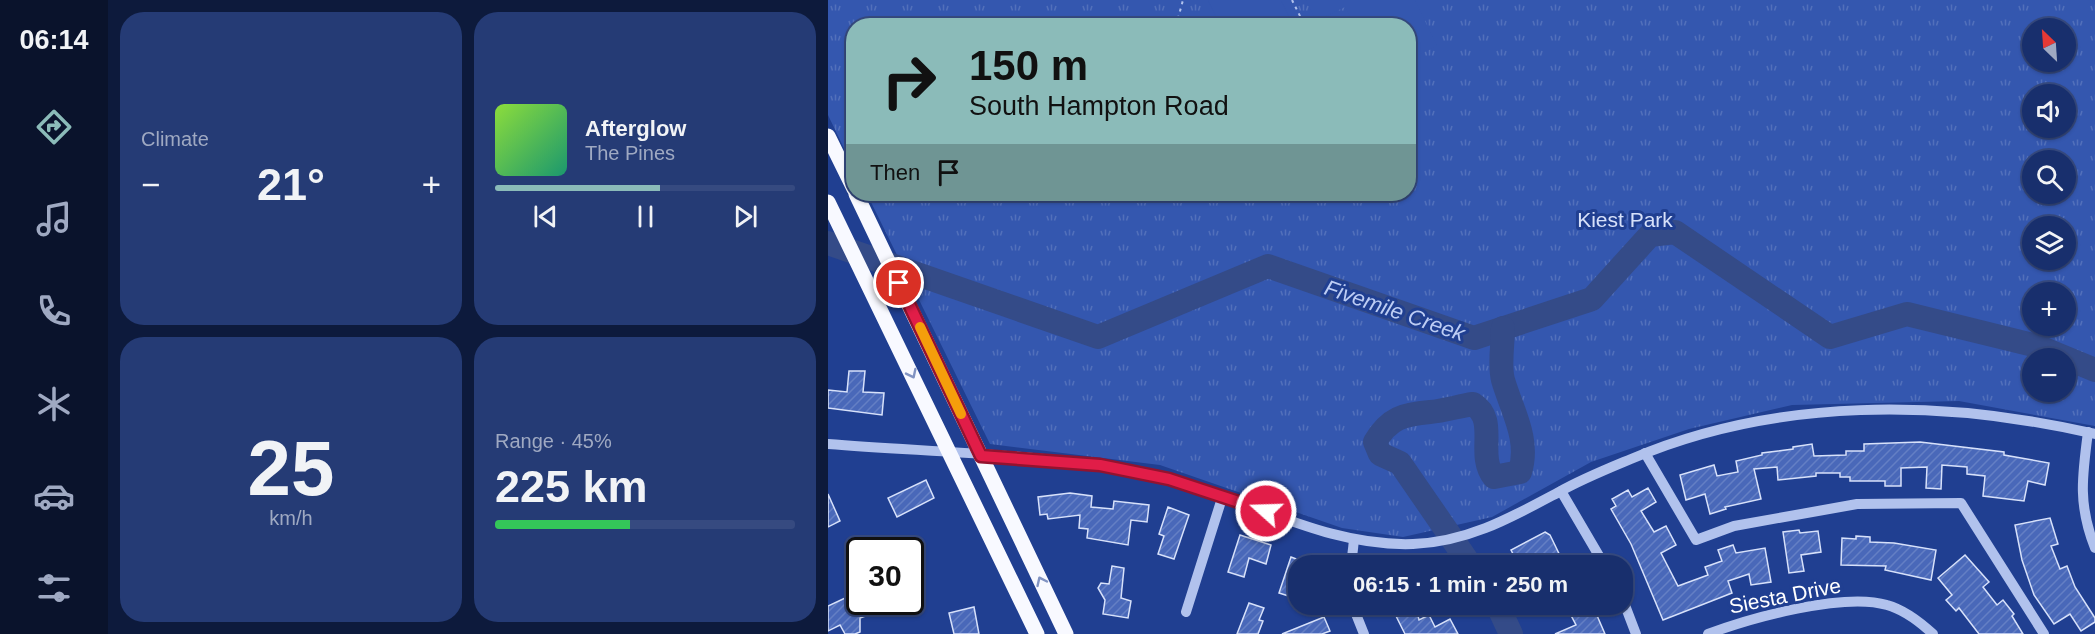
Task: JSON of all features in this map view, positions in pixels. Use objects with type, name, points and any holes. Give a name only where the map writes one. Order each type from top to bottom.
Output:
[{"type":"main road","points":[[828,136],[846,173]]},
{"type":"main road","points":[[859,201],[1066,634]]},
{"type":"main road","points":[[828,202],[1037,634]]},
{"type":"street","points":[[828,444],[1100,465],[1169,479],[1223,495],[1330,535],[1382,544],[1416,544],[1488,529],[1561,491],[1645,453],[1714,432],[1769,420],[1880,408],[1939,410],[2092,433],[2081,484],[2089,532],[2095,548]]},
{"type":"street","points":[[1645,453],[1696,540],[1734,526],[1857,504],[1960,503],[2044,634]]},
{"type":"street","points":[[1561,491],[1599,555]]},
{"type":"street","points":[[1186,612],[1223,495]]},
{"type":"street","points":[[1352,555],[1354,540]]},
{"type":"street","name":"Siesta Drive","points":[[1708,634],[1726,627],[1809,607],[1849,602],[1887,605],[1917,619],[1934,634]]},
{"type":"street","points":[[1356,615],[1364,634]]},
{"type":"street","points":[[1629,615],[1636,634]]},
{"type":"path","points":[[1178,18],[1183,0]]},
{"type":"path","points":[[1292,0],[1301,18]]},
{"type":"green space","name":"Kiest Park","points":[[828,0],[2095,0],[2095,426],[1959,401],[1792,405],[1689,429],[1591,462],[1492,517],[1403,537],[1342,528],[1160,465],[990,444],[870,201],[1416,201],[1416,18],[846,18],[846,152],[828,115]]},
{"type":"green space","points":[[1208,0],[1281,0],[1290,18],[1217,18]]},
{"type":"green space","points":[[1306,0],[1415,0],[1437,46],[1416,56],[1416,18],[1350,18],[1345,7],[1322,18],[1315,18]]},
{"type":"building","points":[[849,371],[865,371],[863,392],[884,393],[882,415],[828,408],[828,390],[847,392]]},
{"type":"building","points":[[1920,442],[2004,452],[2004,455],[2049,463],[2045,485],[2028,481],[2024,501],[1983,496],[1985,476],[1967,474],[1967,467],[1942,465],[1941,489],[1926,488],[1927,467],[1901,468],[1901,486],[1885,486],[1885,481],[1850,481],[1850,477],[1840,477],[1840,473],[1816,473],[1816,476],[1778,480],[1777,467],[1754,469],[1761,499],[1725,507],[1726,509],[1710,514],[1705,494],[1686,500],[1680,475],[1714,465],[1717,476],[1738,472],[1736,461],[1762,455],[1762,453],[1812,444],[1814,456],[1846,455],[1846,451],[1864,451],[1864,444]]},
{"type":"building","points":[[926,480],[934,498],[897,517],[888,498]]},
{"type":"building","points":[[1648,488],[1656,502],[1641,511],[1654,532],[1666,526],[1676,545],[1661,553],[1678,586],[1708,575],[1705,567],[1722,561],[1718,550],[1733,545],[1736,553],[1765,548],[1771,582],[1751,585],[1749,574],[1728,581],[1732,593],[1663,620],[1631,544],[1611,509],[1616,506],[1612,499],[1628,490],[1632,497]]},
{"type":"building","points":[[1070,493],[1092,496],[1091,507],[1113,509],[1114,501],[1149,505],[1147,522],[1131,520],[1128,545],[1087,538],[1088,529],[1079,528],[1080,515],[1048,519],[1047,514],[1040,515],[1038,497]]},
{"type":"building","points":[[828,494],[840,521],[828,527]]},
{"type":"building","points":[[1168,507],[1189,515],[1174,559],[1158,554],[1164,536],[1159,534]]},
{"type":"building","points":[[2050,518],[2058,544],[2051,546],[2060,569],[2067,566],[2075,587],[2095,618],[2095,622],[2081,631],[2070,614],[2054,624],[2034,595],[2022,560],[2015,525]]},
{"type":"building","points":[[1799,530],[1800,533],[1818,531],[1821,552],[1801,555],[1804,571],[1789,573],[1783,532]]},
{"type":"building","points":[[1545,532],[1550,535],[1560,555],[1514,555],[1511,550]]},
{"type":"building","points":[[1240,535],[1271,545],[1266,564],[1249,558],[1244,577],[1228,572]]},
{"type":"building","points":[[1856,536],[1870,537],[1870,542],[1894,543],[1936,550],[1931,580],[1885,570],[1886,566],[1841,565],[1842,538],[1856,539]]},
{"type":"building","points":[[1965,555],[1989,582],[1983,587],[1997,605],[2003,600],[2014,614],[2012,616],[2023,634],[1979,634],[1959,608],[1956,611],[1946,600],[1952,595],[1938,578]]},
{"type":"building","points":[[1112,566],[1124,568],[1121,598],[1131,601],[1128,618],[1103,614],[1105,600],[1098,588],[1101,583],[1109,584]]},
{"type":"building","points":[[1288,566],[1288,596],[1279,593]]},
{"type":"building","points":[[846,598],[846,615],[868,615],[860,618],[860,632],[845,634],[840,625],[828,631],[828,606]]},
{"type":"building","points":[[1249,603],[1264,608],[1259,620],[1263,621],[1258,634],[1237,634]]},
{"type":"building","points":[[974,607],[979,634],[954,634],[949,613]]},
{"type":"building","points":[[1396,615],[1418,615],[1419,620],[1429,615],[1435,627],[1450,619],[1458,634],[1405,634]]},
{"type":"building","points":[[1571,615],[1597,615],[1605,634],[1555,634],[1576,625]]},
{"type":"building","points":[[1324,617],[1330,631],[1322,634],[1282,634]]},
{"type":"waterway","name":"Fivemile Creek","points":[[828,243],[1098,337],[1268,266],[1474,338],[1592,299],[1650,235],[1675,232],[1830,337],[1907,314],[2037,346],[2095,370]]},
{"type":"waterway","points":[[1463,555],[1400,463],[1380,454],[1375,442],[1386,427],[1405,416],[1473,404],[1481,411],[1485,419],[1487,459],[1494,477],[1520,472],[1523,448],[1519,425],[1502,374],[1503,328]]},
{"type":"waterway","points":[[1502,615],[1511,634]]},
{"type":"slow traffic","points":[[920,327],[961,414]]},
{"type":"route","points":[[899,283],[981,456],[1100,465],[1169,479],[1266,511]]}]
